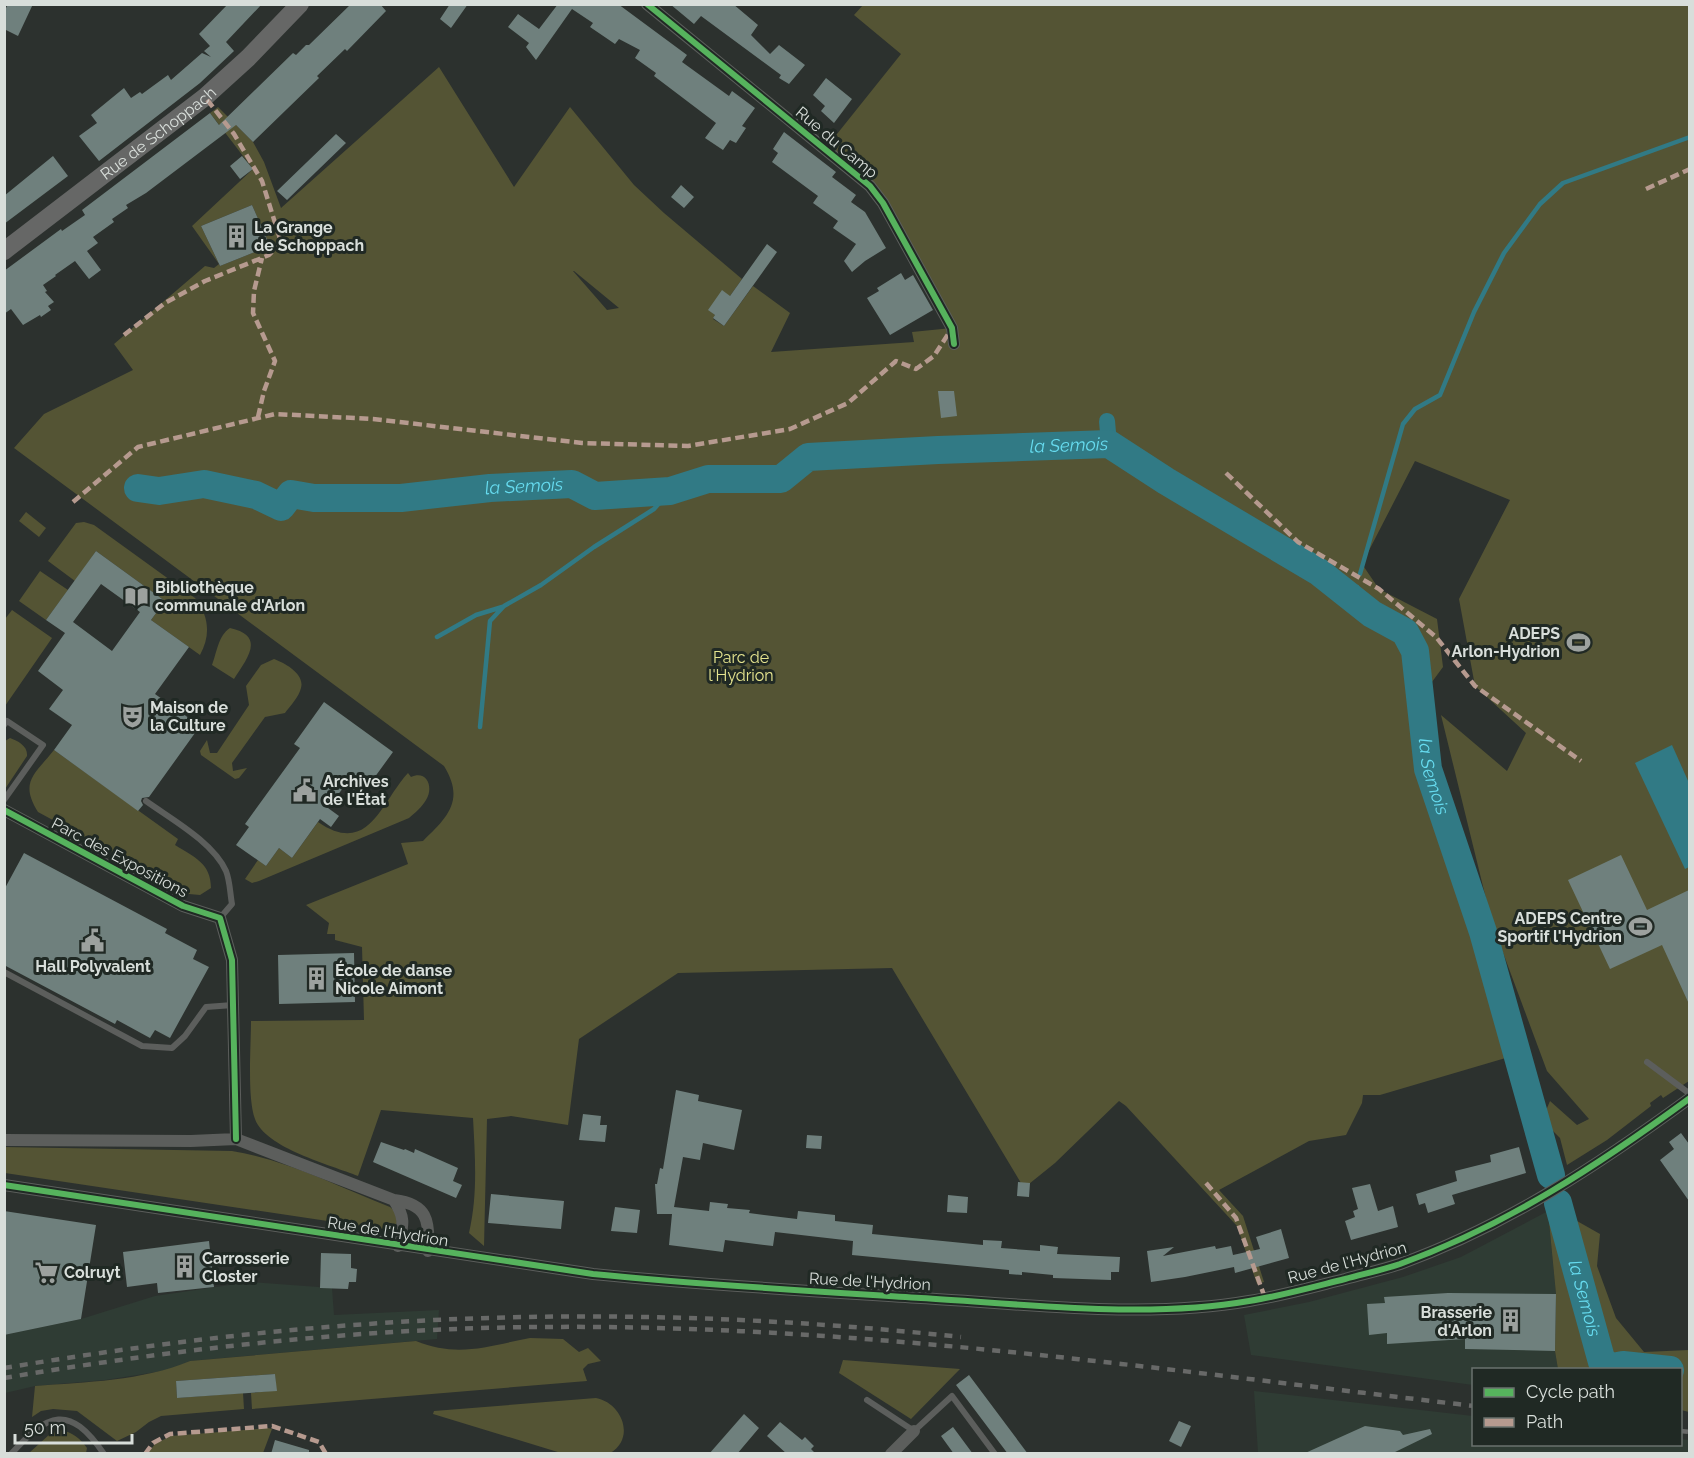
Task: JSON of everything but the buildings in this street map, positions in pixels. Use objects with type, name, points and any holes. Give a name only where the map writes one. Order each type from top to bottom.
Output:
[{"type":"main road","name":"Rue de Schoppach","points":[[4,251],[205,97],[248,58],[300,4]]},
{"type":"street","name":"Rue du Camp","points":[[646,4],[870,186],[883,203],[952,328],[954,344]]},
{"type":"street","name":"Parc des Expositions","points":[[4,810],[183,906],[220,918]]},
{"type":"street","points":[[220,918],[232,960],[236,1139]]},
{"type":"street","name":"Rue de l'Hydrion","points":[[4,1185],[428,1251],[593,1274],[835,1293],[1097,1309],[1170,1308],[1248,1302],[1313,1288],[1398,1264],[1463,1239],[1525,1207],[1590,1168],[1689,1096]]},
{"type":"street","points":[[4,1140],[191,1141],[236,1139],[394,1200],[409,1202],[419,1208],[428,1227],[428,1251]]},
{"type":"street","points":[[394,1200],[402,1212],[404,1222],[398,1246]]},
{"type":"street","points":[[891,1454],[914,1431]]},
{"type":"lane","points":[[4,725],[7,721],[43,745],[4,800]]},
{"type":"lane","points":[[146,801],[215,854],[226,872],[232,904],[220,918]]},
{"type":"lane","points":[[4,972],[142,1046],[172,1048],[185,1036],[206,1007],[234,1005]]},
{"type":"lane","points":[[1647,1062],[1689,1096]]},
{"type":"lane","points":[[867,1400],[914,1431],[952,1396],[995,1454]]},
{"type":"lane","points":[[11,1454],[32,1431],[46,1422],[64,1419],[80,1425],[92,1436],[104,1454]]},
{"type":"shaded area","points":[[1548,1211],[1556,1294],[1555,1351],[1558,1368],[1472,1368],[1472,1385],[1251,1355],[1244,1315],[1309,1302],[1403,1277],[1461,1257]]},
{"type":"shaded area","points":[[250,1282],[332,1288],[334,1315],[439,1310],[437,1339],[190,1361],[169,1370],[105,1380],[35,1386],[5,1393],[4,1335],[81,1319],[155,1296]]},
{"type":"shaded area","points":[[1254,1391],[1472,1416],[1472,1446],[1682,1446],[1682,1439],[1689,1440],[1689,1453],[1258,1453]]},
{"type":"green space","name":"Parc de l'Hydrion","points":[[863,5],[1689,5],[1689,1081],[1663,1098],[1661,1095],[1650,1103],[1651,1106],[1607,1140],[1567,1165],[1560,1138],[1542,1120],[1550,1101],[1577,1125],[1589,1119],[1547,1071],[1492,923],[1441,715],[1507,771],[1526,733],[1475,686],[1459,599],[1510,500],[1415,461],[1362,564],[1379,589],[1437,619],[1443,667],[1426,690],[1430,745],[1485,929],[1526,1052],[1380,1095],[1363,1095],[1362,1103],[1346,1135],[1309,1141],[1219,1190],[1243,1216],[1264,1282],[1257,1284],[1237,1226],[1119,1101],[1055,1163],[1024,1188],[892,968],[678,973],[579,1039],[568,1125],[511,1116],[487,1119],[484,1246],[469,1233],[475,1190],[473,1118],[381,1110],[358,1176],[285,1147],[261,1129],[255,1119],[250,1085],[251,1021],[364,1020],[362,947],[335,940],[335,934],[327,934],[329,923],[306,905],[408,864],[401,843],[423,841],[440,824],[451,807],[453,798],[450,778],[444,766],[14,448],[44,414],[133,370],[114,344],[205,266],[214,268],[219,264],[192,226],[253,169],[210,113],[218,107],[253,142],[264,162],[281,208],[439,67],[514,187],[570,107],[634,185],[742,279],[730,296],[709,310],[715,315],[713,319],[724,326],[753,286],[790,313],[771,352],[914,342],[912,332],[952,328],[883,203],[825,149],[901,54],[854,15]],"holes":[[[252,205],[270,246],[220,266],[201,226]],[[574,271],[619,308],[607,310]]]},
{"type":"green space","points":[[26,512],[46,528],[39,537],[19,521]]},
{"type":"green space","points":[[84,522],[94,525],[195,598],[206,619],[207,626],[206,640],[200,655],[151,620],[165,601],[96,551],[75,581],[48,561],[76,523]]},
{"type":"green space","points":[[40,571],[68,590],[46,620],[19,601]]},
{"type":"green space","points":[[12,610],[52,638],[5,706],[5,619]]},
{"type":"green space","points":[[230,628],[248,637],[251,643],[248,657],[234,679],[212,665],[220,640]]},
{"type":"green space","points":[[274,659],[297,674],[301,688],[285,713],[265,717],[232,763],[233,771],[247,768],[239,778],[235,779],[201,755],[200,751],[207,740],[210,753],[217,753],[249,705],[246,686],[261,665]]},
{"type":"green space","points":[[10,738],[24,747],[27,756],[5,789],[5,741]]},
{"type":"green space","points":[[54,750],[178,839],[175,845],[195,857],[205,867],[211,888],[200,895],[189,894],[38,812],[32,802],[30,786],[36,772]]},
{"type":"green space","points":[[408,773],[411,777],[417,775],[425,778],[429,785],[424,803],[409,818],[259,881],[252,883],[245,879],[258,860],[266,866],[279,848],[292,858],[318,822],[335,831],[350,833],[362,830],[372,822]]},
{"type":"green space","points":[[4,1147],[232,1151],[293,1167],[390,1207],[398,1214],[398,1222],[391,1229],[381,1229],[5,1173]]},
{"type":"green space","points":[[1554,1208],[1600,1234],[1597,1266],[1616,1318],[1644,1352],[1689,1350],[1689,1412],[1682,1410],[1682,1368],[1558,1368],[1555,1351],[1556,1294],[1548,1211]]},
{"type":"green space","points":[[530,1338],[563,1339],[579,1352],[588,1348],[601,1361],[588,1364],[583,1369],[587,1381],[252,1409],[251,1393],[276,1390],[275,1374],[176,1381],[177,1398],[243,1393],[244,1409],[161,1416],[117,1441],[77,1411],[53,1409],[41,1411],[32,1417],[35,1386],[133,1377],[172,1368],[190,1361],[416,1341],[431,1346],[459,1350]]},
{"type":"green space","points":[[843,1360],[960,1369],[911,1419],[839,1373]]},
{"type":"green space","points":[[596,1398],[613,1407],[622,1422],[624,1430],[622,1439],[618,1447],[610,1453],[561,1453],[433,1414],[434,1411]]},
{"type":"green space","points":[[272,1429],[263,1453],[148,1453],[155,1444],[171,1436]]},
{"type":"green space","points":[[62,1430],[79,1439],[87,1448],[86,1453],[29,1453],[50,1434]]},
{"type":"water","points":[[1672,745],[1689,783],[1689,867],[1685,869],[1635,763]]},
{"type":"waterway","points":[[1360,574],[1403,424],[1415,409],[1440,395],[1474,312],[1504,253],[1540,204],[1563,183],[1690,137]]},
{"type":"waterway","points":[[1107,421],[1109,444]]},
{"type":"waterway","name":"la Semois","points":[[138,488],[159,491],[204,484],[256,495],[281,507],[291,494],[314,498],[401,498],[490,488],[572,484],[595,496],[670,491],[708,479],[781,479],[808,457],[1109,444],[1166,481],[1319,572],[1372,614],[1405,632],[1415,651],[1428,769],[1483,932],[1551,1175]]},
{"type":"waterway","points":[[480,727],[490,621],[504,606],[541,585],[594,547],[654,509],[670,491]]},
{"type":"waterway","points":[[1353,599],[1357,587]]},
{"type":"waterway","points":[[437,637],[476,615],[502,607]]},
{"type":"waterway","name":"la Semois","points":[[1558,1203],[1602,1362],[1613,1367],[1623,1365],[1651,1368]]},
{"type":"railway","points":[[4,1368],[140,1347],[277,1331],[516,1317],[591,1316],[739,1320],[961,1337]]},
{"type":"railway","points":[[4,1378],[205,1349],[340,1336],[475,1328],[660,1328],[893,1341],[1009,1352],[1472,1406]]},
{"type":"railway","points":[[1682,1431],[1690,1432]]},
{"type":"marked path","points":[[124,335],[165,303],[205,281],[269,255],[281,242],[262,181],[234,134],[205,97]]},
{"type":"marked path","points":[[1646,189],[1690,169]]},
{"type":"marked path","points":[[258,417],[264,391],[275,361],[253,313],[254,291],[262,258]]},
{"type":"marked path","points":[[73,502],[138,447],[275,414],[373,419],[582,443],[688,446],[790,429],[848,403],[896,361],[916,369],[934,356],[952,328]]},
{"type":"marked path","points":[[1226,473],[1298,542],[1379,589],[1436,637],[1475,686],[1581,761]]},
{"type":"marked path","points":[[1206,1183],[1236,1218],[1265,1298]]},
{"type":"marked path","points":[[145,1454],[153,1443],[170,1434],[272,1426],[319,1442],[326,1454]]},
{"type":"cycle path","points":[[647,4],[870,186],[883,203],[952,328],[954,344]]},
{"type":"cycle path","points":[[4,810],[183,906],[220,918],[232,960],[236,1139]]},
{"type":"cycle path","points":[[4,1185],[593,1274],[716,1285],[1043,1306],[1127,1310],[1169,1309],[1249,1301],[1285,1294],[1393,1266],[1439,1249],[1551,1192],[1587,1170],[1690,1098]]},
{"type":"place","name":"La Grange de Schoppach","points":[[236,236]]},
{"type":"place","name":"Bibliothèque communale d'Arlon","points":[[137,596]]},
{"type":"place","name":"ADEPS Arlon-Hydrion","points":[[1578,642]]},
{"type":"place","name":"Maison de la Culture","points":[[132,716]]},
{"type":"place","name":"Archives de l'État","points":[[305,790]]},
{"type":"place","name":"ADEPS Centre Sportif l'Hydrion","points":[[1640,927]]},
{"type":"place","name":"Hall Polyvalent","points":[[93,941]]},
{"type":"place","name":"École de danse Nicole Aimont","points":[[317,979]]},
{"type":"place","name":"Carrosserie Closter","points":[[184,1267]]},
{"type":"place","name":"Colruyt","points":[[46,1272]]},
{"type":"place","name":"Brasserie d'Arlon","points":[[1510,1321]]}]
